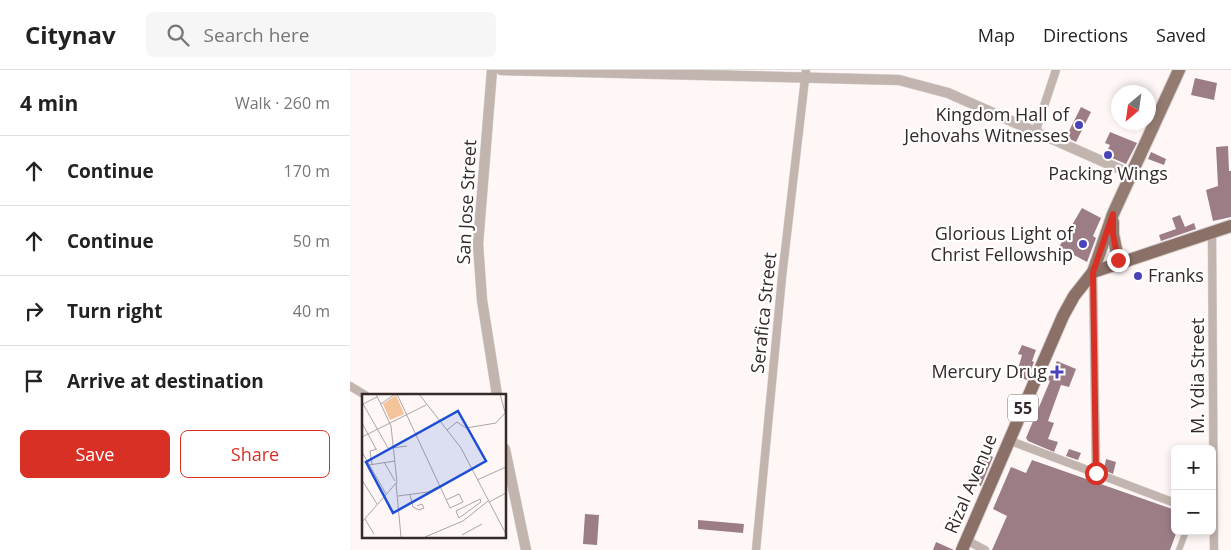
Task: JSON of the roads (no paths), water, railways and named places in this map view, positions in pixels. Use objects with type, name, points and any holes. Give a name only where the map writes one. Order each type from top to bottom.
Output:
[{"type":"highway","points":[[1093,272],[1231,226]]},
{"type":"highway","name":"Rizal Avenue","points":[[964,545],[1063,316],[1074,296],[1093,272]]},
{"type":"main road","points":[[1093,272],[1113,214],[1179,70]]},
{"type":"main road","points":[[1113,214],[1113,234],[1119,264]]},
{"type":"street","name":"San Jose Street","points":[[492,70],[478,244],[482,300],[497,394]]},
{"type":"street","points":[[501,70],[806,75],[910,83],[948,93],[1131,174]]},
{"type":"street","points":[[1035,133],[1056,70]]},
{"type":"street","name":"Serafica Street","points":[[756,550],[782,277],[806,75]]},
{"type":"street","name":"M. Ydia Street","points":[[1212,233],[1213,490]]},
{"type":"street","points":[[1093,272],[1096,473]]},
{"type":"street","points":[[350,386],[363,394]]},
{"type":"street","points":[[1008,440],[1171,501]]},
{"type":"street","points":[[506,458],[526,550]]},
{"type":"street","points":[[1179,550],[1185,535]]},
{"type":"street","name":"M. Ydia Street","points":[[1214,535],[1214,550]]},
{"type":"street","points":[[964,545],[985,550]]},
{"type":"place","name":"Kingdom Hall of Jehovahs Witnesses","points":[[1079,125]]},
{"type":"place","name":"Packing Wings","points":[[1108,155]]},
{"type":"place","name":"Glorious Light of Christ Fellowship","points":[[1083,244]]},
{"type":"place","name":"Franks","points":[[1138,276]]},
{"type":"place","name":"Mercury Drug","points":[[1057,372]]}]
